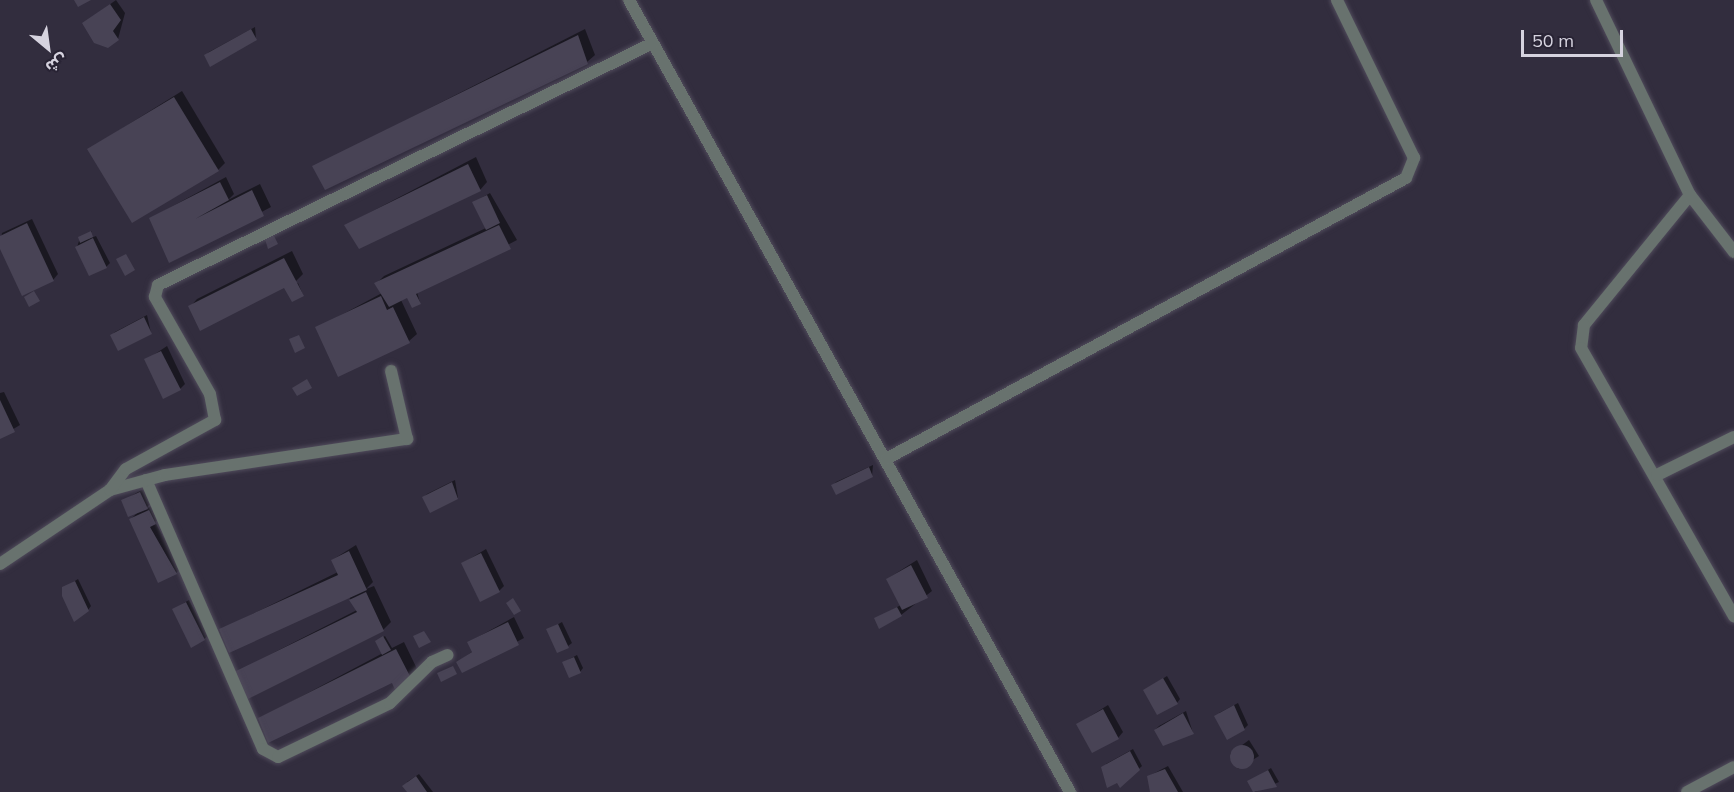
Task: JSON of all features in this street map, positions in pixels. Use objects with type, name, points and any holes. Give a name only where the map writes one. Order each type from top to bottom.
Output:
[{"type":"street","points":[[628,0],[1070,792]]},
{"type":"street","points":[[886,459],[1406,178],[1414,158],[1337,0]]},
{"type":"street","points":[[1596,0],[1690,195],[1734,252]]},
{"type":"street","points":[[110,490],[126,469],[215,420],[210,394],[155,297],[158,285],[653,43]]},
{"type":"street","points":[[1690,195],[1580,336],[1581,348],[1657,476],[1734,616]]},
{"type":"street","points":[[0,564],[110,490],[146,480],[407,439],[391,371]]},
{"type":"street","points":[[1657,476],[1734,437]]},
{"type":"street","points":[[146,480],[263,749],[278,756],[390,703],[432,662],[448,655]]},
{"type":"street","points":[[1687,792],[1734,767]]},
{"type":"building","points":[[74,0],[91,0],[78,7]]},
{"type":"building","points":[[110,4],[121,20],[113,31],[119,40],[108,48],[94,43],[82,23]]},
{"type":"building","points":[[251,29],[257,40],[210,67],[204,55]]},
{"type":"building","points":[[578,35],[588,64],[325,190],[312,166]]},
{"type":"building","points":[[174,97],[219,171],[132,223],[87,149]]},
{"type":"building","points":[[468,164],[481,191],[359,249],[344,225]]},
{"type":"building","points":[[220,182],[229,200],[195,219],[252,190],[264,216],[169,263],[149,218]]},
{"type":"building","points":[[487,195],[500,223],[486,230],[472,202]]},
{"type":"building","points":[[27,223],[54,281],[22,296],[0,249],[0,236]]},
{"type":"building","points":[[499,225],[511,249],[416,294],[421,304],[412,308],[407,298],[389,307],[374,283]]},
{"type":"building","points":[[91,231],[93,237],[80,243],[78,237]]},
{"type":"building","points":[[272,232],[278,244],[268,249],[264,236]]},
{"type":"building","points":[[93,238],[107,268],[89,276],[75,247]]},
{"type":"building","points":[[126,254],[135,270],[125,276],[116,259]]},
{"type":"building","points":[[284,258],[304,296],[292,302],[284,288],[200,331],[188,306]]},
{"type":"building","points":[[34,291],[40,301],[29,307],[24,297]]},
{"type":"building","points":[[381,296],[387,310],[393,307],[410,343],[338,377],[315,327]]},
{"type":"building","points":[[144,317],[152,334],[118,351],[110,335]]},
{"type":"building","points":[[299,335],[305,348],[295,353],[289,339]]},
{"type":"building","points":[[161,351],[181,390],[163,399],[144,359]]},
{"type":"building","points":[[307,379],[312,388],[297,396],[292,388]]},
{"type":"building","points":[[0,400],[15,432],[0,439]]},
{"type":"building","points":[[869,467],[873,477],[836,495],[831,485]]},
{"type":"building","points":[[452,482],[458,499],[430,513],[422,497]]},
{"type":"building","points":[[140,492],[148,509],[128,517],[121,500]]},
{"type":"building","points":[[149,510],[156,524],[150,527],[177,574],[158,583],[129,519]]},
{"type":"building","points":[[349,551],[367,590],[229,653],[219,629],[338,575],[331,560]]},
{"type":"building","points":[[481,553],[500,592],[480,602],[461,563]]},
{"type":"building","points":[[911,565],[928,598],[902,610],[886,579]]},
{"type":"building","points":[[75,581],[89,611],[74,622],[62,596],[62,587]]},
{"type":"building","points":[[366,592],[384,631],[248,699],[234,672],[357,612],[349,600]]},
{"type":"building","points":[[513,598],[521,611],[514,615],[506,603]]},
{"type":"building","points":[[186,602],[205,640],[191,648],[172,609]]},
{"type":"building","points":[[897,607],[902,616],[879,629],[874,618]]},
{"type":"building","points":[[508,622],[519,645],[462,673],[456,662],[472,652],[467,642]]},
{"type":"building","points":[[558,624],[569,648],[557,653],[546,629]]},
{"type":"building","points":[[424,631],[431,642],[419,648],[413,636]]},
{"type":"building","points":[[383,636],[391,650],[382,655],[375,641]]},
{"type":"building","points":[[396,649],[413,682],[396,692],[392,683],[268,743],[258,718]]},
{"type":"building","points":[[574,657],[581,673],[569,678],[562,662]]},
{"type":"building","points":[[453,666],[457,674],[441,682],[437,673]]},
{"type":"building","points":[[1163,678],[1178,704],[1157,715],[1143,690]]},
{"type":"building","points":[[1234,705],[1245,730],[1227,740],[1214,716]]},
{"type":"building","points":[[1103,709],[1119,739],[1092,753],[1076,724]]},
{"type":"building","points":[[1183,713],[1194,734],[1163,746],[1154,730]]},
{"type":"building","points":[[1242,745],[1251,748],[1254,757],[1251,766],[1242,769],[1233,766],[1230,757],[1233,748]]},
{"type":"building","points":[[1130,751],[1140,770],[1120,788],[1117,783],[1107,788],[1101,767]]},
{"type":"building","points":[[1165,769],[1178,792],[1150,792],[1147,776]]},
{"type":"building","points":[[1268,770],[1277,787],[1253,792],[1247,781]]},
{"type":"building","points":[[416,776],[427,792],[407,792],[402,786]]}]
